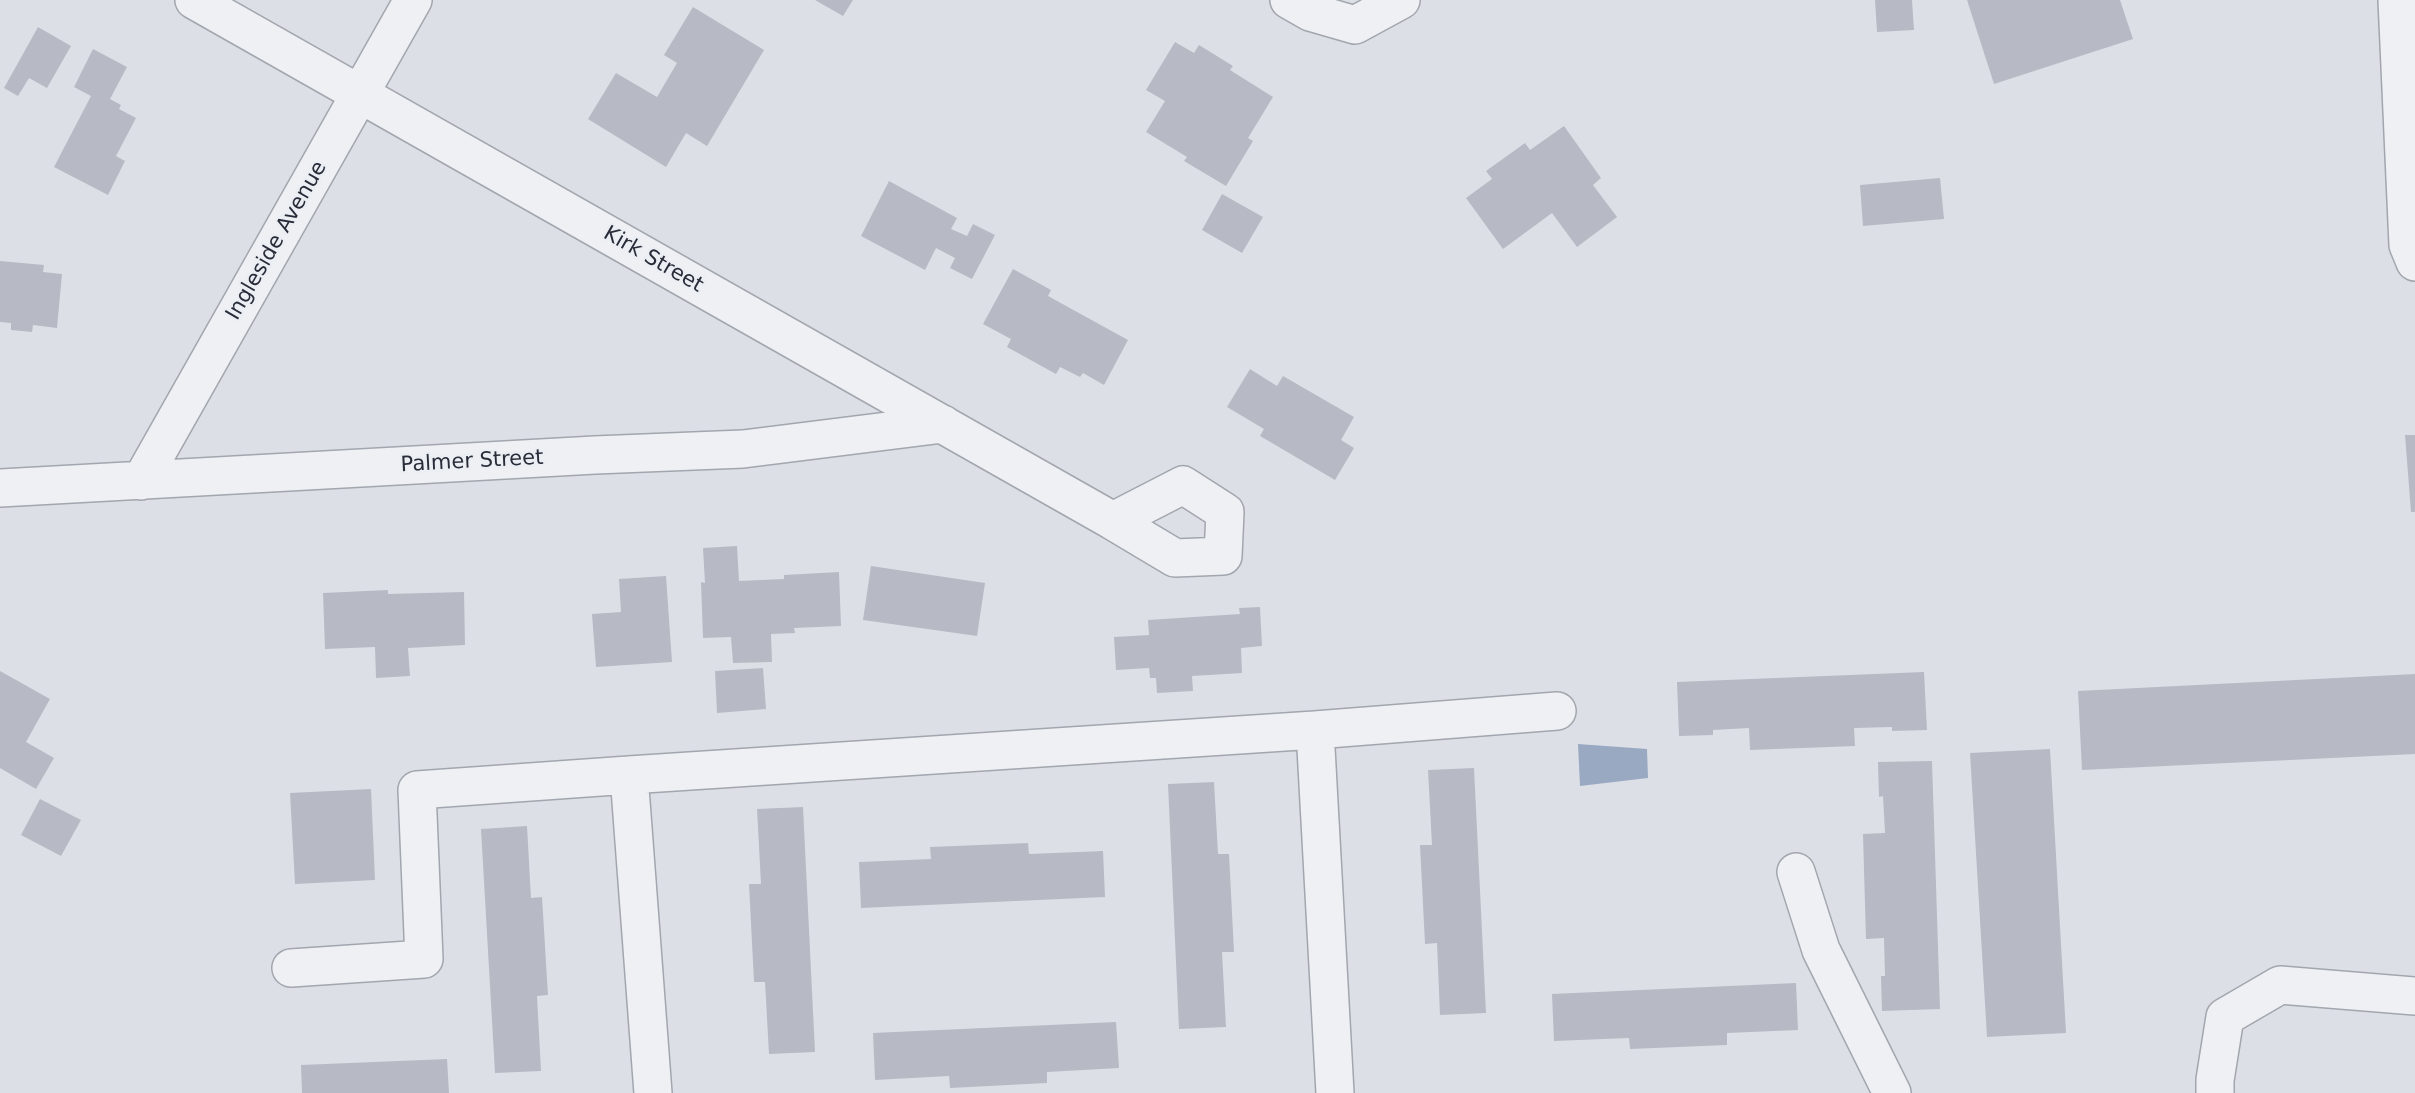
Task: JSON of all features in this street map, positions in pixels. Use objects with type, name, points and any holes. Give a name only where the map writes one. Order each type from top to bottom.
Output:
[{"type":"street","name":"Kirk Street","points":[[194,0],[1113,521]]},
{"type":"street","name":"Ingleside Avenue","points":[[141,481],[413,0]]},
{"type":"street","points":[[1289,0],[1310,12],[1355,25],[1401,1]]},
{"type":"street","points":[[2397,0],[2408,246],[2415,262]]},
{"type":"street","name":"Palmer Street","points":[[0,488],[743,449],[943,424]]},
{"type":"street","points":[[291,968],[424,959],[417,790],[1315,730],[1557,711]]},
{"type":"street","points":[[1315,730],[1335,1093]]},
{"type":"street","points":[[629,775],[653,1093]]},
{"type":"street","points":[[1796,872],[1821,950],[1892,1093]]},
{"type":"street","points":[[2215,1093],[2225,1017],[2280,985],[2415,996]]},
{"type":"water","points":[[1578,744],[1647,749],[1648,778],[1580,786]]},
{"type":"building","points":[[815,0],[853,0],[843,16]]},
{"type":"building","points":[[1875,0],[1912,0],[1914,30],[1877,32]]},
{"type":"building","points":[[1967,0],[2120,0],[2133,39],[1994,84]]},
{"type":"building","points":[[693,7],[764,50],[707,146],[686,133],[666,167],[588,119],[616,73],[657,97],[677,63],[664,55]]},
{"type":"building","points":[[38,27],[71,46],[47,88],[29,78],[18,96],[4,88]]},
{"type":"building","points":[[1175,42],[1194,53],[1199,45],[1233,66],[1230,70],[1273,97],[1248,138],[1253,141],[1226,186],[1184,161],[1187,157],[1146,132],[1165,101],[1146,90]]},
{"type":"building","points":[[93,49],[127,67],[110,99],[121,105],[119,109],[136,118],[116,156],[125,161],[108,195],[54,167],[91,96],[74,87]]},
{"type":"building","points":[[1564,126],[1601,178],[1593,185],[1617,217],[1577,247],[1552,213],[1503,249],[1466,198],[1492,179],[1486,171],[1525,143],[1530,150]]},
{"type":"building","points":[[1940,178],[1944,219],[1863,226],[1860,185]]},
{"type":"building","points":[[889,181],[957,218],[951,229],[967,236],[973,224],[995,235],[972,279],[950,268],[955,258],[936,248],[925,270],[861,236]]},
{"type":"building","points":[[1222,194],[1263,217],[1242,253],[1202,230]]},
{"type":"building","points":[[0,261],[44,265],[43,272],[62,274],[57,328],[33,325],[32,332],[11,330],[11,323],[0,322]]},
{"type":"building","points":[[1013,269],[1051,290],[1048,296],[1128,340],[1104,385],[1083,373],[1080,377],[1060,367],[1056,374],[1007,347],[1011,339],[983,324]]},
{"type":"building","points":[[1250,369],[1277,386],[1283,376],[1354,417],[1341,440],[1354,448],[1335,480],[1260,436],[1264,429],[1227,407]]},
{"type":"building","points":[[2405,435],[2415,435],[2415,512],[2411,512]]},
{"type":"building","points":[[737,546],[739,581],[839,572],[841,626],[794,628],[795,633],[771,634],[772,662],[733,663],[731,637],[703,638],[701,582],[705,583],[703,548]]},
{"type":"building","points":[[871,566],[985,583],[977,636],[863,620]]},
{"type":"building","points":[[666,576],[672,662],[596,667],[592,614],[621,612],[619,579]]},
{"type":"building","points":[[388,590],[388,594],[464,592],[465,645],[408,648],[410,676],[376,678],[375,647],[325,649],[323,593]]},
{"type":"building","points":[[1260,607],[1262,646],[1241,648],[1242,673],[1192,676],[1193,691],[1157,693],[1156,678],[1150,678],[1149,668],[1116,670],[1114,637],[1149,635],[1148,620],[1240,614],[1239,608]]},
{"type":"building","points":[[763,668],[766,709],[717,713],[715,671]]},
{"type":"building","points":[[0,671],[50,699],[26,742],[54,758],[36,789],[0,768]]},
{"type":"building","points":[[1924,672],[1927,730],[1854,728],[1855,746],[1750,750],[1749,728],[1713,730],[1713,735],[1679,736],[1677,682]]},
{"type":"building","points":[[2415,674],[2415,754],[2082,770],[2078,691]]},
{"type":"building","points":[[2050,749],[2066,1033],[1987,1037],[1970,753]]},
{"type":"building","points":[[1932,761],[1940,1009],[1882,1011],[1884,938],[1866,939],[1863,834],[1885,833],[1883,796],[1879,797],[1878,762]]},
{"type":"building","points":[[1474,768],[1486,1013],[1440,1015],[1437,943],[1425,944],[1420,845],[1432,845],[1428,770]]},
{"type":"building","points":[[1214,782],[1218,854],[1229,854],[1234,952],[1222,952],[1226,1027],[1179,1029],[1168,784]]},
{"type":"building","points":[[371,789],[375,880],[295,884],[290,793]]},
{"type":"building","points":[[40,799],[81,820],[61,856],[21,835]]},
{"type":"building","points":[[803,807],[815,1052],[769,1054],[765,982],[754,982],[749,884],[761,884],[757,809]]},
{"type":"building","points":[[527,826],[531,898],[542,897],[548,995],[537,996],[541,1071],[495,1073],[481,829]]},
{"type":"building","points":[[1028,843],[1029,854],[1103,851],[1105,897],[861,908],[859,862],[931,859],[930,847]]},
{"type":"building","points":[[1796,983],[1798,1030],[1727,1033],[1727,1045],[1630,1049],[1629,1038],[1554,1041],[1552,994]]},
{"type":"building","points":[[1116,1022],[1119,1068],[1047,1072],[1047,1083],[950,1088],[949,1076],[875,1080],[873,1033]]},
{"type":"building","points":[[447,1059],[449,1093],[302,1093],[301,1065]]}]
